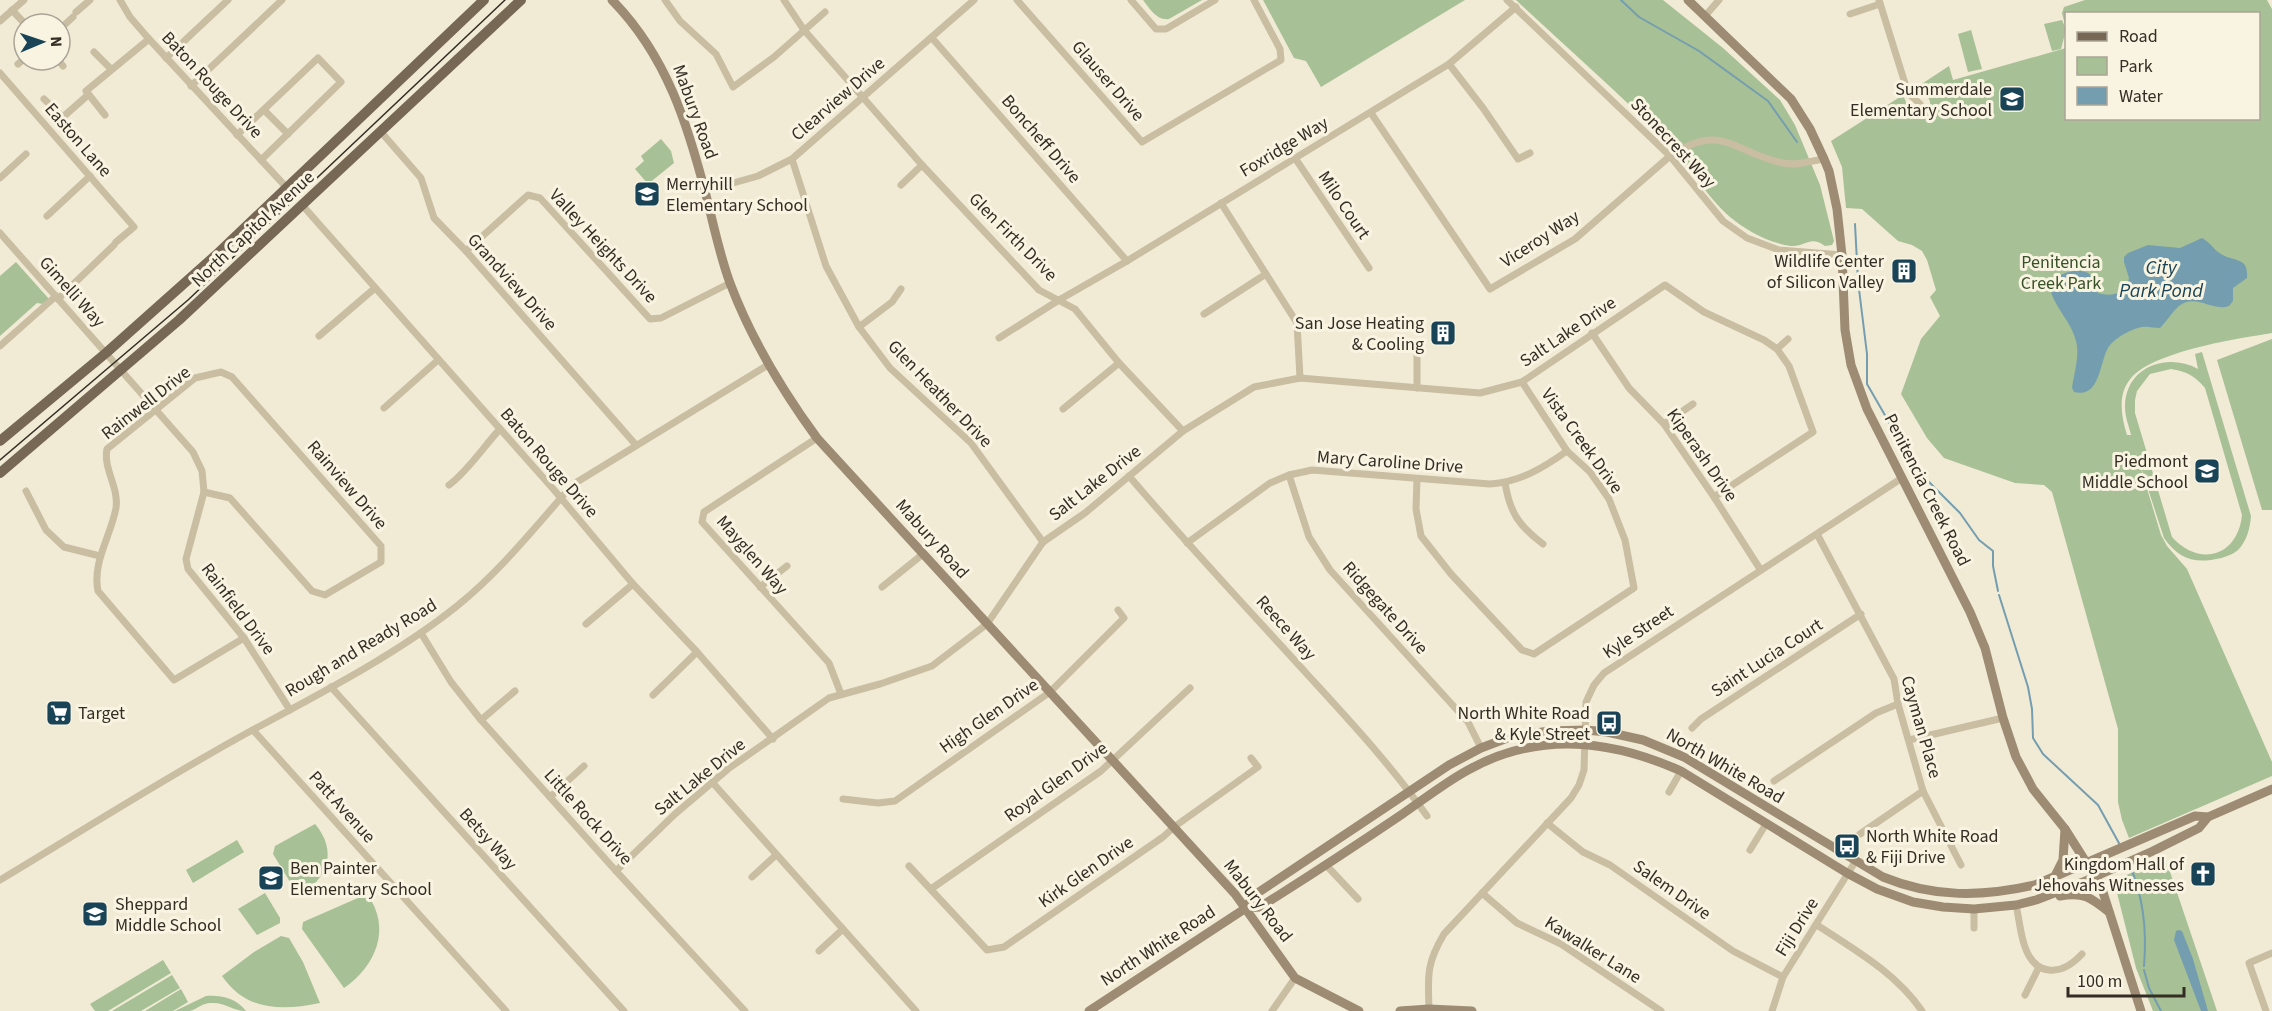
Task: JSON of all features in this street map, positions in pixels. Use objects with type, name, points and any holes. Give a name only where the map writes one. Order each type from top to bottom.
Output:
[{"type":"main road","name":"North Capitol Avenue","points":[[0,441],[106,353],[216,255],[484,0]]},
{"type":"main road","name":"North Capitol Avenue","points":[[0,473],[122,371],[303,206],[521,0]]},
{"type":"main road","name":"Mabury Road","points":[[612,0],[624,12],[653,51],[673,91],[687,129],[730,283],[768,364],[790,401],[817,438],[1246,908],[1295,978],[1359,1011]]},
{"type":"main road","name":"Penitencia Creek Road","points":[[1688,0],[1791,99],[1810,129],[1824,159],[1833,187],[1842,255],[1845,330],[1851,365],[1868,409],[1970,612],[1985,648],[2003,718],[2016,757],[2033,789],[2064,829],[2096,877],[2110,912],[2141,1011]]},
{"type":"main road","name":"North White Road","points":[[1091,1010],[1246,908],[1253,896],[1409,790],[1481,747],[1510,736],[1549,731],[1586,730],[1643,740],[1684,757],[1883,877],[1919,889],[1962,894],[2009,891],[2035,885],[2195,816],[2208,817]]},
{"type":"main road","name":"North White Road","points":[[1246,908],[1260,907],[1469,769],[1521,749],[1551,744],[1586,744],[1626,750],[1654,759],[1681,771],[1877,889],[1913,902],[1942,907],[1974,909],[2016,905],[2048,896],[2153,851],[2199,828],[2208,817]]},
{"type":"main road","points":[[2208,817],[2272,789]]},
{"type":"main road","points":[[2054,878],[2063,860],[2064,829]]},
{"type":"main road","points":[[2048,896],[2075,893],[2085,895],[2110,912]]},
{"type":"main road","points":[[1400,1011],[1429,1009],[1472,1011]]},
{"type":"street","points":[[0,21],[24,0]]},
{"type":"street","points":[[72,16],[90,0]]},
{"type":"street","name":"Baton Rouge Drive","points":[[120,0],[130,17],[149,39],[287,188]]},
{"type":"street","points":[[191,86],[282,0]]},
{"type":"street","points":[[665,0],[680,21],[716,54],[734,87],[774,57],[825,12]]},
{"type":"street","name":"Glen Firth Drive","points":[[784,0],[804,30],[922,165],[1039,290],[1075,309],[1119,363],[1184,431]]},
{"type":"street","name":"Clearview Drive","points":[[705,191],[758,176],[792,159],[974,0]]},
{"type":"street","name":"Glauser Drive","points":[[1017,0],[1142,142],[1281,60],[1280,49],[1254,0]]},
{"type":"street","points":[[1131,0],[1156,28],[1166,29],[1215,0]]},
{"type":"street","name":"Stonecrest Way","points":[[1507,0],[1670,156],[1723,220],[1747,238],[1779,250],[1842,255]]},
{"type":"street","points":[[1705,15],[1719,0]]},
{"type":"street","points":[[166,58],[226,1]]},
{"type":"street","points":[[1850,14],[1880,2],[1908,93],[1920,104]]},
{"type":"street","name":"Foxridge Way","points":[[999,338],[1449,64],[1516,8]]},
{"type":"street","name":"Boncheff Drive","points":[[932,38],[1127,261]]},
{"type":"street","points":[[105,116],[86,91],[149,39]]},
{"type":"street","points":[[94,52],[111,69]]},
{"type":"street","points":[[237,135],[318,58],[341,82],[261,160]]},
{"type":"street","points":[[1449,64],[1518,159],[1530,153]]},
{"type":"street","name":"Easton Lane","points":[[0,73],[134,227],[57,298]]},
{"type":"street","points":[[44,99],[63,117],[88,95]]},
{"type":"street","points":[[264,110],[288,134]]},
{"type":"street","name":"Viceroy Way","points":[[1371,113],[1490,289],[1575,238],[1670,156],[1698,141],[1717,139],[1780,162],[1802,164],[1824,159]]},
{"type":"street","name":"Grandview Drive","points":[[381,132],[421,178],[434,218],[466,251],[636,445]]},
{"type":"street","points":[[0,178],[26,154]]},
{"type":"street","name":"Milo Court","points":[[1295,158],[1369,268]]},
{"type":"street","name":"Glen Heather Drive","points":[[792,159],[826,266],[858,327],[890,368],[971,443],[1043,542]]},
{"type":"street","points":[[901,185],[922,165]]},
{"type":"street","points":[[47,216],[90,176]]},
{"type":"street","name":"Valley Heights Drive","points":[[466,251],[528,195],[535,195],[650,319],[661,318],[730,283]]},
{"type":"street","points":[[1221,203],[1297,323],[1300,378]]},
{"type":"street","name":"Baton Rouge Drive","points":[[303,206],[561,498],[633,584],[697,652],[773,739]]},
{"type":"street","name":"Gimelli Way","points":[[0,233],[122,371]]},
{"type":"street","points":[[1204,314],[1266,274]]},
{"type":"street","name":"Salt Lake Drive","points":[[616,871],[712,782],[829,698],[932,666],[987,624],[1043,542],[1085,513],[1184,431],[1254,387],[1300,378],[1480,393],[1522,382],[1665,285],[1704,312],[1777,348]]},
{"type":"street","points":[[319,336],[375,288]]},
{"type":"street","points":[[858,327],[892,302],[901,289]]},
{"type":"street","points":[[0,346],[57,298]]},
{"type":"street","name":"Kiperash Drive","points":[[1592,333],[1629,388],[1664,424],[1760,569]]},
{"type":"street","points":[[1714,497],[1813,432],[1789,366],[1777,348],[1788,339]]},
{"type":"street","points":[[1417,350],[1417,388]]},
{"type":"street","points":[[384,408],[438,360]]},
{"type":"street","points":[[1063,409],[1119,363]]},
{"type":"street","name":"Rough and Ready Road","points":[[0,880],[421,633],[485,582],[515,552],[561,498],[586,476],[768,364]]},
{"type":"street","name":"Rainfield Drive","points":[[122,371],[193,452],[202,471],[204,492],[186,559],[188,569],[244,638],[290,710]]},
{"type":"street","name":"Rainwell Drive","points":[[221,372],[195,378],[108,449],[105,459],[116,494],[116,509],[100,556],[96,582],[98,591],[174,680],[244,638]]},
{"type":"street","name":"Rainview Drive","points":[[204,492],[230,498],[312,591],[325,595],[381,562],[381,546],[232,377],[221,372]]},
{"type":"street","name":"Vista Creek Drive","points":[[1417,479],[1416,509],[1421,536],[1451,574],[1522,650],[1534,654],[1634,588],[1625,540],[1609,499],[1590,472],[1567,451],[1522,382]]},
{"type":"street","points":[[1664,424],[1693,404]]},
{"type":"street","points":[[448,485],[460,476],[500,429]]},
{"type":"street","name":"Mayglen Way","points":[[817,438],[704,512],[702,522],[829,663],[841,694]]},
{"type":"street","name":"Mary Caroline Drive","points":[[1187,543],[1269,483],[1312,470],[1490,484],[1505,483],[1538,471],[1567,451]]},
{"type":"street","name":"Reece Way","points":[[1129,476],[1187,543],[1356,727],[1409,790],[1427,816]]},
{"type":"street","name":"Ridgegate Drive","points":[[1289,476],[1309,537],[1330,570],[1468,722],[1481,747]]},
{"type":"street","name":"Kyle Street","points":[[1429,1009],[1428,972],[1432,953],[1444,934],[1571,798],[1579,785],[1584,770],[1586,702],[1594,685],[1604,673],[1902,478]]},
{"type":"street","points":[[1505,483],[1513,513],[1525,530],[1543,544]]},
{"type":"street","points":[[26,491],[46,530],[64,547],[100,556]]},
{"type":"street","name":"Cayman Place","points":[[1817,534],[1894,679],[1898,704],[1923,791],[1961,865]]},
{"type":"street","points":[[882,587],[922,554]]},
{"type":"street","points":[[760,587],[787,566]]},
{"type":"street","points":[[586,624],[633,584]]},
{"type":"street","name":"High Glen Drive","points":[[843,799],[878,803],[895,801],[1050,692],[1124,618],[1118,610]]},
{"type":"street","name":"Saint Lucia Court","points":[[1692,728],[1701,719],[1861,614]]},
{"type":"street","name":"Little Rock Drive","points":[[421,633],[451,682],[481,720],[745,1011]]},
{"type":"street","points":[[653,695],[697,652]]},
{"type":"street","name":"Betsy Way","points":[[331,687],[624,1011]]},
{"type":"street","name":"Royal Glen Drive","points":[[931,889],[1101,771],[1190,688]]},
{"type":"street","points":[[481,720],[515,691]]},
{"type":"street","points":[[1774,781],[1876,712],[1898,704]]},
{"type":"street","points":[[1909,740],[2003,718]]},
{"type":"street","name":"Patt Avenue","points":[[253,730],[506,1011]]},
{"type":"street","name":"Kirk Glen Drive","points":[[931,889],[987,950],[1004,947],[1154,843],[1258,767],[1251,758]]},
{"type":"street","points":[[550,797],[584,766]]},
{"type":"street","points":[[1669,792],[1681,771]]},
{"type":"street","points":[[712,782],[912,1010]]},
{"type":"street","points":[[1860,834],[1923,791]]},
{"type":"street","name":"Salem Drive","points":[[1547,823],[1583,852],[1610,865],[1733,951],[1783,977]]},
{"type":"street","points":[[1750,850],[1766,824]]},
{"type":"street","points":[[752,877],[776,855]]},
{"type":"street","name":"Fiji Drive","points":[[1772,1011],[1783,977],[1855,862]]},
{"type":"street","points":[[1326,865],[1358,899]]},
{"type":"street","points":[[909,866],[931,889]]},
{"type":"street","name":"Kawalker Lane","points":[[1482,892],[1517,923],[1561,944],[1660,1011]]},
{"type":"street","points":[[2016,905],[2024,945],[2030,957],[2039,967],[2048,970],[2065,969],[2082,954]]},
{"type":"street","points":[[1974,909],[1974,927]]},
{"type":"street","points":[[1817,925],[1879,966],[1912,997],[1922,1011]]},
{"type":"street","points":[[819,951],[843,929]]},
{"type":"street","points":[[2266,1011],[2249,963],[2272,953]]},
{"type":"street","points":[[2025,995],[2039,967]]},
{"type":"street","points":[[1272,1011],[1295,978]]},
{"type":"green space","points":[[1143,0],[1202,0],[1169,19],[1165,19],[1154,14]]},
{"type":"green space","points":[[1263,0],[1465,0],[1321,87],[1306,61],[1294,58]]},
{"type":"green space","points":[[1516,0],[1663,0],[1723,48],[1780,100],[1795,125],[1820,185],[1834,241],[1832,245],[1825,246],[1812,241],[1791,246],[1775,242],[1751,232],[1730,217],[1713,200],[1666,141]]},
{"type":"green space","name":"Penitencia Creek Park","points":[[2085,0],[2267,0],[2272,9],[2272,333],[2204,346],[2151,364],[2130,379],[2124,389],[2122,401],[2127,435],[2131,435],[2125,407],[2127,393],[2132,382],[2140,373],[2161,363],[2174,362],[2198,369],[2195,354],[2202,352],[2251,516],[2248,534],[2238,550],[2222,558],[2193,560],[2174,550],[2164,538],[2135,449],[2161,535],[2167,546],[2187,569],[2272,762],[2272,776],[2129,838],[2118,802],[2118,729],[2052,492],[2044,485],[2015,483],[1944,458],[1927,438],[1901,394],[1921,339],[1940,316],[1930,297],[1936,290],[1927,260],[1922,251],[1898,241],[1862,209],[1846,208],[1842,167],[1831,141],[1903,95],[1911,114],[1922,116],[1930,108],[1930,100],[1914,89],[1949,66],[1953,80],[2065,48],[2065,120],[2260,120],[2260,12],[2065,12],[2065,25],[2062,13],[2064,7]],"holes":[[[2171,369],[2186,373],[2198,380],[2205,388],[2242,515],[2239,529],[2233,540],[2216,553],[2194,552],[2183,547],[2172,537],[2135,413],[2137,391],[2150,374]]]},
{"type":"green space","points":[[2062,20],[2065,34],[2061,49],[2052,51],[2044,24]]},
{"type":"green space","points":[[1971,30],[1982,69],[1968,72],[1958,34]]},
{"type":"green space","points":[[661,139],[671,151],[674,163],[648,184],[635,169],[644,161],[641,156]]},
{"type":"green space","points":[[16,262],[49,299],[43,304],[37,303],[0,336],[0,276]]},
{"type":"green space","points":[[2272,339],[2272,510],[2262,510],[2217,360]]},
{"type":"green space","points":[[315,824],[326,844],[328,854],[326,864],[317,881],[298,895],[273,854],[275,846]]},
{"type":"green space","points":[[237,840],[244,852],[193,883],[186,870]]},
{"type":"green space","points":[[2165,857],[2217,1011],[2153,1011],[2136,968],[2114,881]]},
{"type":"green space","points":[[265,893],[280,918],[280,923],[257,935],[238,909]]},
{"type":"green space","points":[[367,894],[375,907],[378,920],[377,946],[365,969],[344,988],[302,929],[303,922]]},
{"type":"green space","points":[[281,936],[289,938],[303,962],[320,1003],[292,1007],[265,1006],[242,996],[222,976],[254,952]]},
{"type":"green space","points":[[163,960],[171,973],[108,1011],[95,1011],[90,1004]]},
{"type":"green space","points":[[172,975],[180,988],[141,1011],[112,1011]]},
{"type":"green space","points":[[181,989],[188,1002],[173,1011],[145,1011]]},
{"type":"green space","points":[[206,996],[228,998],[238,1003],[246,1011],[210,1003],[190,1011],[175,1011]]},
{"type":"water","name":"City Park Pond","points":[[2202,238],[2221,254],[2243,263],[2247,271],[2247,278],[2233,288],[2233,301],[2229,306],[2216,307],[2192,301],[2176,308],[2160,328],[2142,327],[2124,334],[2116,339],[2106,351],[2095,384],[2083,393],[2074,392],[2072,388],[2077,347],[2071,328],[2052,295],[2051,289],[2057,278],[2069,272],[2082,271],[2090,275],[2098,293],[2116,294],[2126,289],[2129,278],[2124,257],[2128,253],[2148,245],[2180,248]]},
{"type":"water","points":[[2176,931],[2182,931],[2193,959],[2208,1011],[2201,1011],[2174,940]]},
{"type":"waterway","points":[[1621,0],[1639,17],[1699,51],[1768,101],[1797,142]]},
{"type":"waterway","points":[[1855,224],[1858,281],[1867,354],[1867,384],[1916,469],[1960,513],[1979,540],[1993,551],[1993,566],[1998,591]]},
{"type":"waterway","points":[[1999,595],[2028,687],[2032,709],[2033,738],[2043,754],[2098,805],[2120,845]]},
{"type":"waterway","points":[[2129,864],[2138,889],[2143,914],[2144,966]]},
{"type":"waterway","points":[[2144,970],[2149,988],[2161,1011]]},
{"type":"tram line","points":[[0,460],[188,300],[505,0]]},
{"type":"place","name":"Summerdale Elementary School","points":[[2012,99]]},
{"type":"place","name":"Merryhill Elementary School","points":[[647,194]]},
{"type":"place","name":"Wildlife Center of Silicon Valley","points":[[1904,271]]},
{"type":"place","name":"San Jose Heating & Cooling","points":[[1443,333]]},
{"type":"place","name":"Piedmont Middle School","points":[[2207,471]]},
{"type":"place","name":"Target","points":[[59,713]]},
{"type":"place","name":"North White Road & Kyle Street","points":[[1609,723]]},
{"type":"place","name":"North White Road & Fiji Drive","points":[[1847,846]]},
{"type":"place","name":"Kingdom Hall of Jehovahs Witnesses","points":[[2203,874]]},
{"type":"place","name":"Ben Painter Elementary School","points":[[271,878]]},
{"type":"place","name":"Sheppard Middle School","points":[[95,914]]}]
